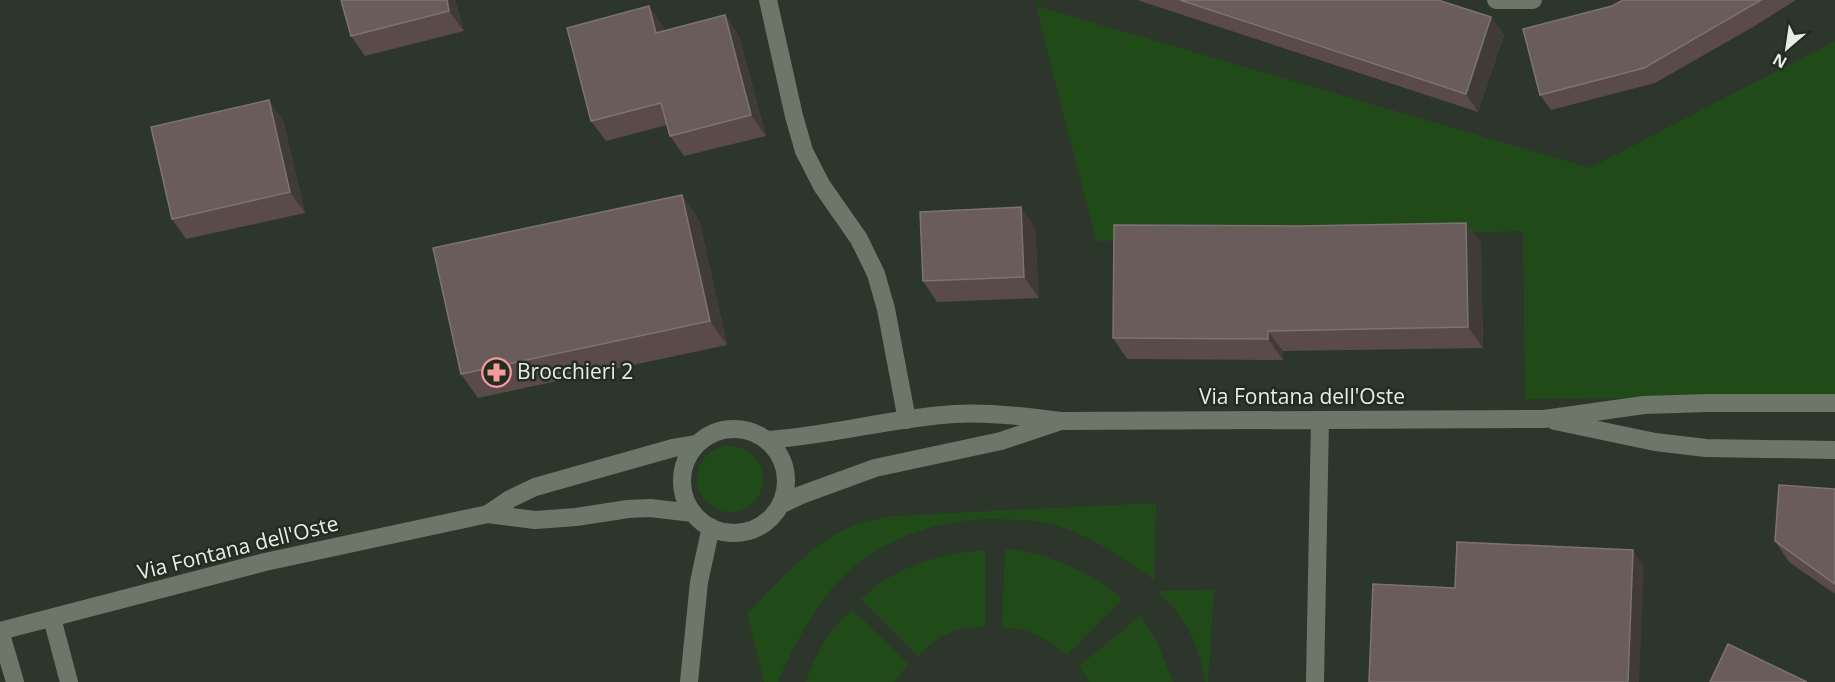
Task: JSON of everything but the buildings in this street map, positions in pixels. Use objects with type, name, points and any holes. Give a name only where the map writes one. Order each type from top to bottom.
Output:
[{"type":"street","points":[[768,0],[804,151],[822,186],[859,239],[876,274],[886,309],[907,420]]},
{"type":"street","points":[[1496,0],[1533,0]]},
{"type":"street","name":"Via Fontana dell'Oste","points":[[766,440],[974,413],[1028,416],[1060,421],[1544,418],[1644,405],[1835,403]]},
{"type":"street","name":"Via Fontana dell'Oste","points":[[1544,418],[1655,442],[1706,448],[1835,450]]},
{"type":"street","points":[[1315,682],[1320,420]]},
{"type":"street","name":"Via Fontana dell'Oste","points":[[780,505],[875,468],[1001,441],[1060,421]]},
{"type":"street","points":[[730,429],[749,431],[766,440],[778,453],[785,470],[785,488],[780,505],[770,518],[758,527],[742,532],[726,532],[711,527],[693,513],[685,496],[682,478],[686,459],[697,444],[713,433],[730,429]]},
{"type":"street","name":"Via Fontana dell'Oste","points":[[488,514],[510,499],[536,487],[586,471],[697,444]]},
{"type":"street","name":"Via Fontana dell'Oste","points":[[0,631],[265,562],[488,514],[535,520],[650,508],[693,513]]},
{"type":"street","points":[[689,682],[699,582],[711,527]]},
{"type":"street","points":[[51,618],[69,682]]},
{"type":"street","points":[[0,631],[15,682]]},
{"type":"green space","points":[[1036,6],[1590,168],[1835,41],[1835,396],[1525,399],[1523,231],[1096,241]]},
{"type":"green space","points":[[723,446],[737,446],[749,451],[758,460],[763,479],[761,492],[754,503],[737,512],[723,512],[711,507],[702,498],[697,486],[697,472],[702,460],[711,451]]},
{"type":"green space","points":[[1156,503],[1154,580],[1094,541],[1055,525],[1025,520],[977,519],[939,525],[884,546],[852,568],[830,591],[809,621],[778,682],[764,682],[747,614],[808,554],[836,534],[851,527],[892,516]]},
{"type":"green space","points":[[1005,549],[1037,555],[1067,565],[1096,580],[1122,599],[1067,655],[1037,635],[1020,629],[1002,627]]},
{"type":"green space","points":[[985,550],[985,627],[965,628],[948,633],[933,642],[918,656],[861,599],[889,578],[918,564],[951,555]]},
{"type":"green space","points":[[1214,590],[1208,682],[1205,682],[1199,655],[1190,632],[1176,611],[1157,591]]},
{"type":"green space","points":[[853,610],[908,664],[894,682],[806,682],[824,642],[837,624]]},
{"type":"green space","points":[[1140,616],[1156,640],[1173,682],[1090,682],[1079,666]]},
{"type":"place","name":"Brocchieri 2","points":[[496,372]]}]
